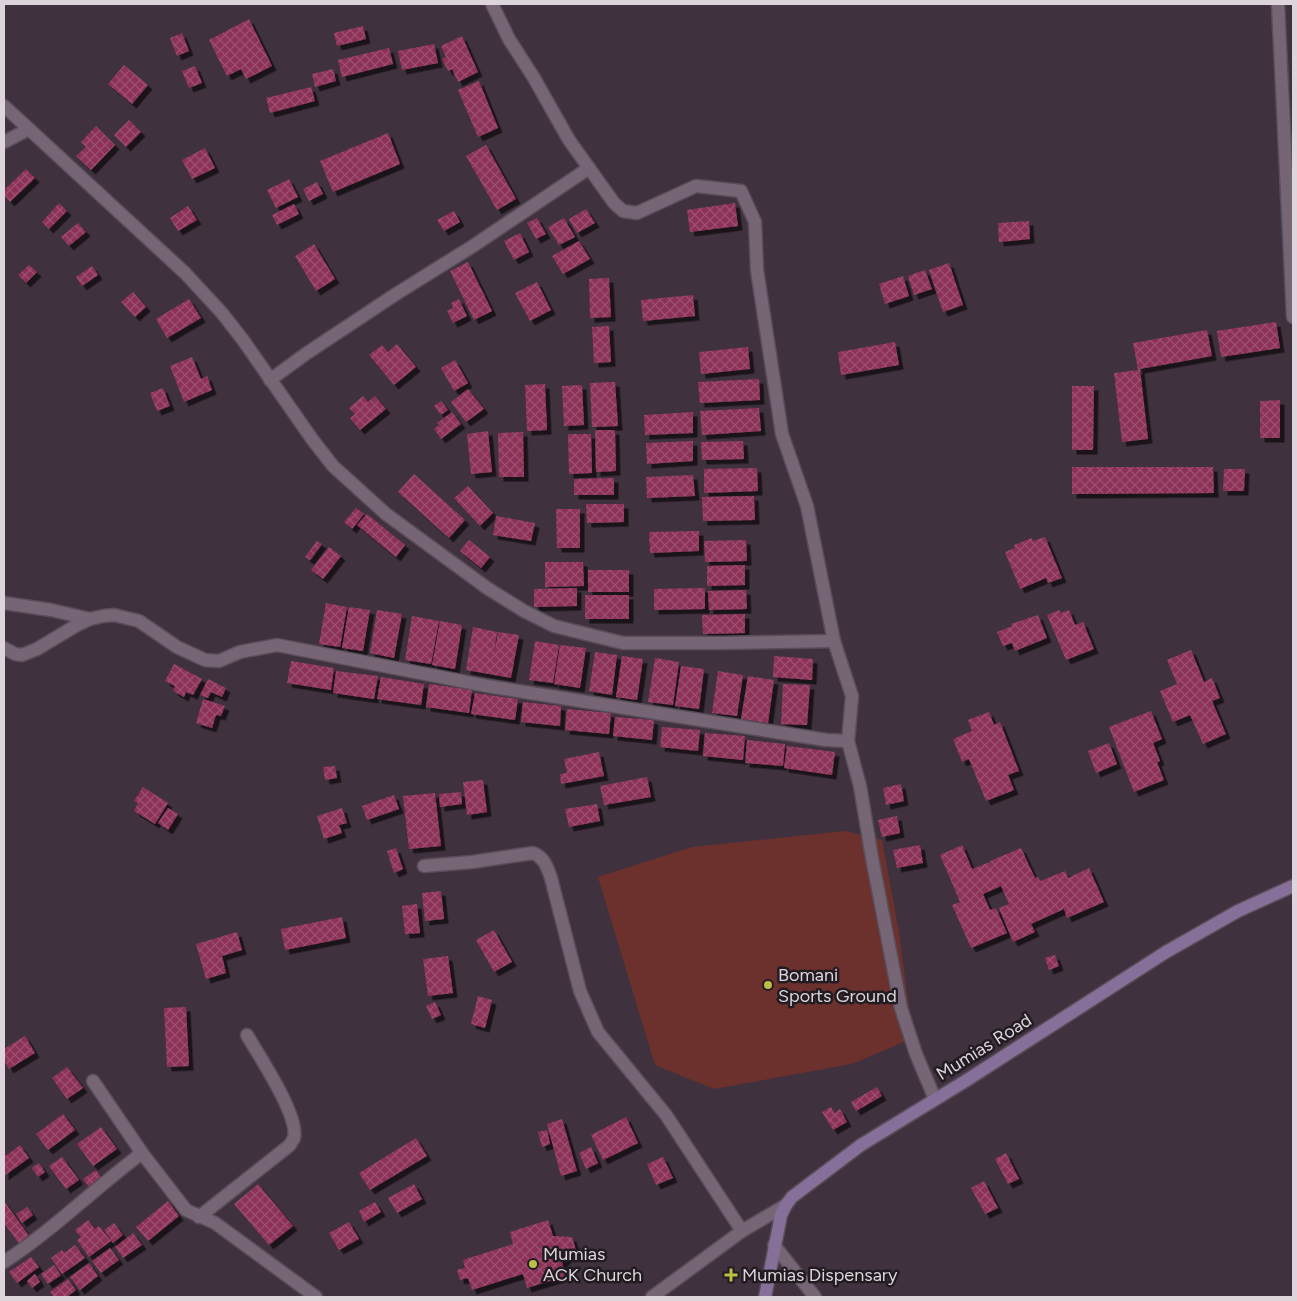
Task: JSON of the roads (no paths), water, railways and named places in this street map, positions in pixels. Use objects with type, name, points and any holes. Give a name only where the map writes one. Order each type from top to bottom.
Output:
[{"type":"street","points":[[492,4],[509,39],[534,78],[569,140],[614,202],[623,211],[637,213],[696,186],[741,191],[755,222],[757,270],[782,434],[806,506],[834,641],[852,696],[848,741],[860,786],[901,1008],[916,1054],[935,1099]]},
{"type":"street","points":[[1278,4],[1293,317]]},
{"type":"street","points":[[4,106],[185,273],[222,313],[333,466],[386,514],[487,588],[524,611],[554,626],[623,643],[834,641]]},
{"type":"street","points":[[4,142],[29,129]]},
{"type":"street","points":[[270,380],[315,347],[473,246],[589,168]]},
{"type":"street","points":[[4,603],[51,610],[90,619]]},
{"type":"street","points":[[4,648],[15,654],[28,653],[90,619],[114,615],[139,621],[176,647],[205,660],[219,661],[240,652],[278,645],[486,686],[826,740],[848,741]]},
{"type":"street","points":[[424,866],[472,862],[532,853],[539,856],[546,864],[580,991],[598,1032],[666,1115],[742,1231]]},
{"type":"street","name":"Mumias Road","points":[[765,1297],[781,1215],[786,1205],[796,1194],[861,1145],[1166,952],[1238,911],[1293,886]]},
{"type":"street","points":[[199,1216],[290,1145],[294,1138],[293,1125],[288,1108],[247,1035]]},
{"type":"street","points":[[93,1081],[142,1153],[186,1210],[215,1223],[316,1297]]},
{"type":"street","points":[[4,1262],[41,1236],[112,1175],[142,1153]]},
{"type":"street","points":[[652,1297],[742,1231],[786,1205]]},
{"type":"street","points":[[774,1245],[815,1297]]},
{"type":"place","name":"Bomani Sports Ground","points":[[768,985]]},
{"type":"place","name":"Mumias ACK Church","points":[[533,1264]]},
{"type":"place","name":"Mumias Dispensary","points":[[731,1275]]}]
